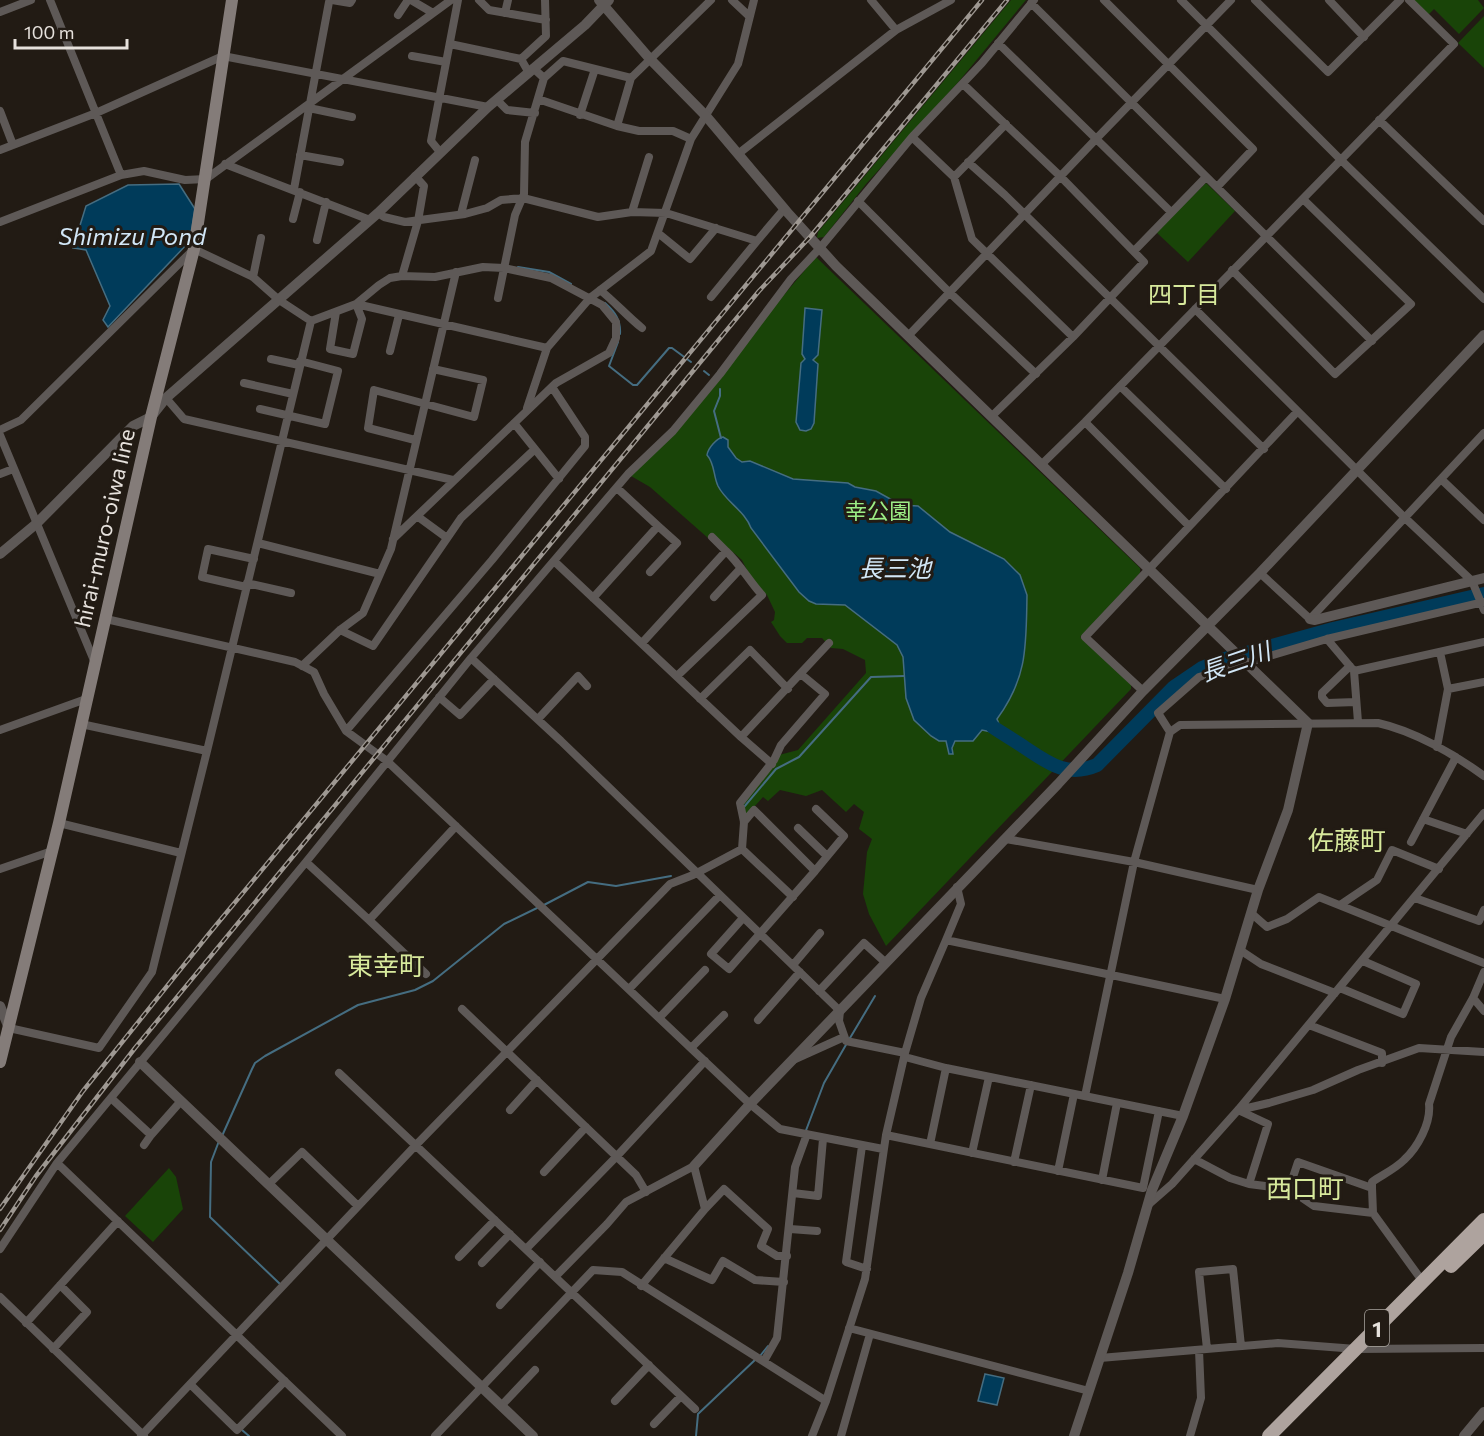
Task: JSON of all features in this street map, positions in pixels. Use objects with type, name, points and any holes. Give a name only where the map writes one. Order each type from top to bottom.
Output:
[{"type":"highway","name":"1","points":[[1281,1436],[1423,1282],[1484,1220]]},
{"type":"highway","name":"1","points":[[1269,1436],[1484,1234]]},
{"type":"main road","name":"hirai-muro-oiwa line","points":[[0,1062],[59,823],[151,417],[194,249],[232,0]]},
{"type":"street","points":[[0,12],[32,0]]},
{"type":"street","points":[[50,0],[121,175]]},
{"type":"street","points":[[293,219],[300,155],[329,2],[332,0],[350,3],[351,0]]},
{"type":"street","points":[[398,15],[410,0],[433,13]]},
{"type":"street","points":[[0,222],[121,175],[144,171],[185,180],[206,179],[310,106],[451,0]]},
{"type":"street","points":[[440,153],[431,141],[458,0]]},
{"type":"street","points":[[479,0],[489,10],[546,20]]},
{"type":"street","points":[[505,13],[508,0]]},
{"type":"street","points":[[521,59],[546,36],[545,0]]},
{"type":"street","points":[[617,126],[631,78],[711,0]]},
{"type":"street","points":[[732,0],[749,16]]},
{"type":"street","points":[[526,410],[547,348],[594,295],[651,251],[691,139],[738,64],[754,0]]},
{"type":"street","points":[[871,0],[896,30]]},
{"type":"street","points":[[738,153],[896,30],[951,0]]},
{"type":"street","points":[[1104,0],[1254,149],[1217,187]]},
{"type":"street","points":[[1181,0],[1484,299]]},
{"type":"street","points":[[909,334],[1231,0]]},
{"type":"street","points":[[1255,0],[1328,72],[1400,0]]},
{"type":"street","points":[[1329,0],[1364,37]]},
{"type":"street","points":[[1042,464],[1454,44],[1410,0]]},
{"type":"street","points":[[0,554],[36,524],[133,426],[151,417],[166,398],[374,217],[488,108],[585,25],[604,2],[650,59],[706,116],[820,248],[1308,723]]},
{"type":"street","points":[[0,1249],[57,1163],[471,658],[616,488],[641,460],[673,431],[720,374],[791,279],[820,248],[912,137],[963,84],[1032,2],[1372,340]]},
{"type":"street","points":[[998,43],[1171,212]]},
{"type":"street","points":[[450,44],[521,59],[531,71],[543,78]]},
{"type":"street","points":[[0,150],[96,113],[223,56],[488,108]]},
{"type":"street","points":[[412,56],[446,62]]},
{"type":"street","points":[[498,298],[515,216],[523,198],[525,142],[543,78],[563,61],[631,78]]},
{"type":"street","points":[[580,115],[595,69]]},
{"type":"street","points":[[963,84],[1060,176],[1144,262],[1073,337],[992,416]]},
{"type":"street","points":[[538,99],[617,126],[639,131],[673,130],[691,139]]},
{"type":"street","points":[[497,100],[507,110],[534,113]]},
{"type":"street","points":[[310,106],[352,117]]},
{"type":"street","points":[[0,111],[13,145]]},
{"type":"street","points":[[1379,120],[1484,221]]},
{"type":"street","points":[[954,177],[1006,124]]},
{"type":"street","points":[[912,137],[954,177],[972,239],[1073,337]]},
{"type":"street","points":[[300,155],[340,162]]},
{"type":"street","points":[[632,212],[649,157]]},
{"type":"street","points":[[461,214],[475,160]]},
{"type":"street","points":[[968,162],[1264,449]]},
{"type":"street","points":[[225,164],[326,202],[374,217],[405,222],[461,214],[487,208],[501,200],[523,198],[598,217],[632,212],[666,213],[757,242]]},
{"type":"street","points":[[402,276],[418,220],[424,186],[415,176]]},
{"type":"street","points":[[1134,251],[1206,177]]},
{"type":"street","points":[[1233,270],[1335,374],[1411,304],[1303,199]]},
{"type":"street","points":[[858,201],[949,292],[1036,374]]},
{"type":"street","points":[[317,240],[326,202]]},
{"type":"street","points":[[711,297],[784,209]]},
{"type":"street","points":[[658,233],[690,259],[716,228]]},
{"type":"street","points":[[253,277],[261,238]]},
{"type":"street","points":[[94,663],[13,469],[0,432],[21,420],[194,249],[253,277],[279,300],[311,321]]},
{"type":"street","points":[[311,321],[356,304],[390,278],[435,277],[483,267],[504,268],[551,278],[615,302],[642,328]]},
{"type":"street","points":[[302,666],[340,630],[363,614],[380,574],[393,539],[456,272]]},
{"type":"street","points":[[393,539],[552,387],[569,375],[605,357],[616,338],[616,322],[594,295]]},
{"type":"street","points":[[336,312],[330,349],[353,354],[362,319],[356,304]]},
{"type":"street","points":[[356,304],[547,348]]},
{"type":"street","points":[[1170,732],[1158,713],[1199,677],[1327,639],[1483,605],[1472,581],[1356,470],[1195,309]]},
{"type":"street","points":[[390,351],[399,315]]},
{"type":"street","points":[[0,1006],[9,1028],[99,1048],[152,972],[311,321]]},
{"type":"street","points":[[555,1277],[608,1224],[626,1202],[694,1166],[750,1104],[1006,838],[1143,691],[1260,573],[1484,335]]},
{"type":"street","points":[[260,409],[325,424],[338,370],[271,358]]},
{"type":"street","points":[[415,440],[368,428],[374,390],[474,417],[483,380],[433,369]]},
{"type":"street","points":[[244,383],[293,394]]},
{"type":"street","points":[[1120,386],[1226,489]]},
{"type":"street","points":[[346,731],[585,446],[585,437],[552,387]]},
{"type":"street","points":[[166,398],[184,419],[453,480]]},
{"type":"street","points":[[1143,691],[1085,637],[1298,412]]},
{"type":"street","points":[[1085,422],[1189,526]]},
{"type":"street","points":[[514,423],[559,479]]},
{"type":"street","points":[[1310,619],[1484,434]]},
{"type":"street","points":[[340,630],[374,646],[461,518],[535,450]]},
{"type":"street","points":[[0,474],[13,469]]},
{"type":"street","points":[[1441,478],[1484,520]]},
{"type":"street","points":[[616,488],[676,543],[650,572]]},
{"type":"street","points":[[417,516],[447,538]]},
{"type":"street","points":[[593,598],[658,526]]},
{"type":"street","points":[[677,676],[762,595],[712,537]]},
{"type":"street","points":[[258,543],[380,574]]},
{"type":"street","points":[[254,559],[208,549],[202,577],[291,593]]},
{"type":"street","points":[[642,643],[726,551]]},
{"type":"street","points":[[554,561],[772,764]]},
{"type":"street","points":[[714,597],[741,568]]},
{"type":"street","points":[[1260,573],[1310,619],[1315,620],[1484,578]]},
{"type":"street","points":[[106,619],[295,662],[314,672],[346,731],[387,761],[750,1104],[780,1129],[884,1149]]},
{"type":"street","points":[[1327,639],[1352,668],[1358,722]]},
{"type":"street","points":[[1356,702],[1327,703],[1322,693],[1352,668],[1484,642]]},
{"type":"street","points":[[741,737],[802,675],[829,643]]},
{"type":"street","points":[[700,699],[750,650],[788,689]]},
{"type":"street","points":[[1437,747],[1448,688],[1440,652]]},
{"type":"street","points":[[471,658],[538,719],[840,1011]]},
{"type":"street","points":[[742,849],[744,822],[740,803],[772,764],[781,745],[825,694],[802,675]]},
{"type":"street","points":[[538,719],[578,676],[587,686]]},
{"type":"street","points":[[439,697],[460,715],[494,679]]},
{"type":"street","points":[[1448,688],[1484,682]]},
{"type":"street","points":[[0,730],[86,699]]},
{"type":"street","points":[[1085,1096],[1134,862],[1170,732],[1180,725],[1358,722],[1388,725],[1456,757],[1484,776]]},
{"type":"street","points":[[1074,1436],[1148,1205],[1225,999],[1258,890],[1288,810],[1308,723]]},
{"type":"street","points":[[81,724],[207,751]]},
{"type":"street","points":[[1412,842],[1456,757]]},
{"type":"street","points":[[743,918],[711,954],[729,969],[844,836],[816,809]]},
{"type":"street","points":[[744,822],[754,810],[815,871]]},
{"type":"street","points":[[1148,1205],[1172,1184],[1238,1110],[1484,813]]},
{"type":"street","points":[[1423,819],[1467,834]]},
{"type":"street","points":[[59,823],[182,853]]},
{"type":"street","points":[[369,920],[456,826]]},
{"type":"street","points":[[798,828],[827,856]]},
{"type":"street","points":[[1006,838],[1134,862],[1258,890]]},
{"type":"street","points":[[0,1298],[143,1435],[415,1146],[670,884],[742,849]]},
{"type":"street","points":[[742,849],[792,897]]},
{"type":"street","points":[[0,869],[52,850]]},
{"type":"street","points":[[1340,905],[1377,880],[1392,850],[1439,869]]},
{"type":"street","points":[[306,862],[426,974]]},
{"type":"street","points":[[812,1436],[826,1401],[867,1269],[886,1135],[921,998],[961,904],[957,887]]},
{"type":"street","points":[[629,989],[720,896]]},
{"type":"street","points":[[1251,913],[1267,927],[1287,919],[1319,897],[1484,963]]},
{"type":"street","points":[[1415,898],[1479,921],[1484,910]]},
{"type":"street","points":[[758,1020],[820,933]]},
{"type":"street","points":[[945,940],[1225,999]]},
{"type":"street","points":[[819,991],[864,944],[886,963]]},
{"type":"street","points":[[1240,950],[1261,964],[1403,1014],[1416,984],[1363,961]]},
{"type":"street","points":[[659,1018],[705,970]]},
{"type":"street","points":[[1423,1282],[1373,1213],[1372,1182],[1404,1160],[1422,1134],[1430,1115],[1429,1104],[1446,1050],[1484,972]]},
{"type":"street","points":[[1473,998],[1484,1011]]},
{"type":"street","points":[[462,1009],[636,1175],[646,1192]]},
{"type":"street","points":[[840,1011],[839,1021],[846,1041],[905,1055],[946,1068],[1183,1116]]},
{"type":"street","points":[[691,1048],[724,1015]]},
{"type":"street","points":[[1309,1025],[1382,1053],[1382,1063]]},
{"type":"street","points":[[792,1061],[844,1038]]},
{"type":"street","points":[[1238,1110],[1313,1090],[1358,1070],[1419,1048],[1484,1052]]},
{"type":"street","points":[[526,1249],[705,1061]]},
{"type":"street","points":[[140,1062],[533,1436]]},
{"type":"street","points":[[930,1144],[946,1068]]},
{"type":"street","points":[[339,1073],[695,1409]]},
{"type":"street","points":[[972,1153],[990,1077]]},
{"type":"street","points":[[510,1110],[537,1080]]},
{"type":"street","points":[[1014,1162],[1030,1085]]},
{"type":"street","points":[[1058,1171],[1074,1094]]},
{"type":"street","points":[[111,1098],[151,1135]]},
{"type":"street","points":[[144,1144],[181,1101]]},
{"type":"street","points":[[1102,1180],[1117,1103]]},
{"type":"street","points":[[1238,1110],[1268,1124],[1249,1184]]},
{"type":"street","points":[[886,1135],[1143,1188],[1159,1112]]},
{"type":"street","points":[[544,1172],[586,1127]]},
{"type":"street","points":[[764,1361],[777,1338],[795,1167],[807,1134]]},
{"type":"street","points":[[793,1193],[818,1196],[824,1139]]},
{"type":"street","points":[[862,1146],[846,1262],[867,1269]]},
{"type":"street","points":[[268,1184],[302,1152],[358,1206]]},
{"type":"street","points":[[1194,1159],[1230,1178],[1249,1184],[1289,1189],[1314,1206],[1373,1213]]},
{"type":"street","points":[[1289,1189],[1298,1161],[1372,1188]]},
{"type":"street","points":[[57,1163],[342,1436]]},
{"type":"street","points":[[694,1166],[705,1209]]},
{"type":"street","points":[[641,1286],[724,1189],[768,1229],[761,1246],[777,1256],[787,1256]]},
{"type":"street","points":[[459,1257],[495,1220]]},
{"type":"street","points":[[26,1323],[118,1221]]},
{"type":"street","points":[[790,1229],[817,1231]]},
{"type":"street","points":[[482,1263],[510,1234]]},
{"type":"street","points":[[664,1258],[712,1280],[723,1261],[755,1280],[784,1282]]},
{"type":"street","points":[[500,1305],[540,1262]]},
{"type":"street","points":[[1190,1436],[1202,1398],[1203,1349],[1199,1272],[1233,1269],[1241,1346]]},
{"type":"street","points":[[435,1436],[593,1270],[622,1272],[826,1401]]},
{"type":"street","points":[[53,1348],[87,1312],[60,1285]]},
{"type":"street","points":[[849,1328],[1089,1390]]},
{"type":"street","points":[[841,1436],[870,1334]]},
{"type":"street","points":[[1100,1358],[1278,1343],[1361,1349],[1484,1348]]},
{"type":"street","points":[[615,1401],[649,1365]]},
{"type":"street","points":[[501,1406],[535,1370]]},
{"type":"street","points":[[190,1384],[237,1430],[285,1381]]},
{"type":"street","points":[[654,1424],[681,1396]]},
{"type":"street","points":[[1464,1436],[1484,1412]]},
{"type":"green space","points":[[1011,0],[1026,0],[960,80],[866,184],[824,237],[817,238],[818,232]]},
{"type":"green space","points":[[1414,0],[1478,0],[1484,8],[1459,34],[1434,9],[1428,15]]},
{"type":"green space","points":[[1484,16],[1484,68],[1458,43]]},
{"type":"green space","points":[[1206,183],[1235,211],[1188,262],[1156,232]]},
{"type":"green space","name":"幸公園","points":[[816,257],[1140,568],[1140,573],[1080,637],[1131,685],[1131,689],[886,946],[869,914],[863,894],[867,852],[872,839],[859,829],[864,812],[854,804],[846,812],[822,790],[806,796],[780,790],[768,801],[763,797],[746,816],[743,804],[779,755],[798,750],[866,673],[865,660],[843,649],[831,648],[822,638],[807,638],[802,643],[787,643],[771,622],[774,620],[775,612],[767,595],[751,578],[742,560],[712,534],[708,538],[650,487],[631,476]]},
{"type":"green space","points":[[169,1168],[176,1177],[183,1209],[153,1242],[125,1216]]},
{"type":"water","name":"Shimizu Pond","points":[[179,184],[195,209],[190,241],[108,327],[103,320],[110,306],[86,250],[73,248],[86,206],[128,185]]},
{"type":"water","points":[[805,308],[822,310],[818,355],[813,360],[818,364],[814,423],[811,429],[806,431],[800,430],[796,422],[801,363],[805,359],[802,354]]},
{"type":"water","name":"長三池","points":[[723,437],[728,440],[728,447],[736,458],[742,462],[750,461],[793,479],[848,483],[855,487],[876,491],[901,505],[918,506],[950,532],[1004,559],[1020,575],[1027,595],[1023,660],[1015,689],[997,719],[999,724],[991,732],[982,730],[973,741],[955,741],[952,748],[953,754],[949,754],[946,741],[939,741],[931,736],[914,720],[906,698],[903,657],[897,645],[845,605],[816,604],[809,601],[799,592],[744,517],[721,492],[707,455],[713,444]]},
{"type":"water","points":[[985,1374],[1004,1378],[997,1405],[978,1401]]},
{"type":"waterway","points":[[518,267],[549,272],[571,284]]},
{"type":"waterway","points":[[605,303],[617,317],[620,334]]},
{"type":"waterway","points":[[618,342],[609,366],[633,385],[637,385],[669,348],[691,362]]},
{"type":"waterway","points":[[704,371],[709,375]]},
{"type":"waterway","points":[[720,389],[720,396],[714,411],[721,438]]},
{"type":"waterway","name":"長三川","points":[[993,727],[1058,767],[1086,769],[1097,765],[1174,687],[1202,668],[1225,659],[1333,629],[1484,594]]},
{"type":"waterway","points":[[744,807],[776,769],[799,757],[871,677],[904,676]]},
{"type":"waterway","points":[[542,906],[588,882],[616,886],[671,876]]},
{"type":"waterway","points":[[222,1136],[255,1063],[358,1005],[415,990],[433,981],[504,924],[537,908]]},
{"type":"waterway","points":[[850,1038],[875,996]]},
{"type":"waterway","points":[[805,1133],[824,1083],[847,1043]]},
{"type":"waterway","points":[[219,1141],[211,1162],[210,1217],[280,1284]]},
{"type":"waterway","points":[[760,1356],[768,1346]]},
{"type":"waterway","points":[[696,1436],[698,1414],[756,1359]]},
{"type":"waterway","points":[[242,1430],[249,1436]]},
{"type":"railway","points":[[0,1209],[83,1091],[208,935],[982,0]]},
{"type":"railway","points":[[0,1230],[36,1176],[135,1048],[759,291],[810,237],[1007,0]]},
{"type":"district","name":"四丁目","points":[[1184,293]]},
{"type":"district","name":"佐藤町","points":[[1347,839]]},
{"type":"district","name":"東幸町","points":[[386,964]]},
{"type":"district","name":"西口町","points":[[1305,1187]]}]
